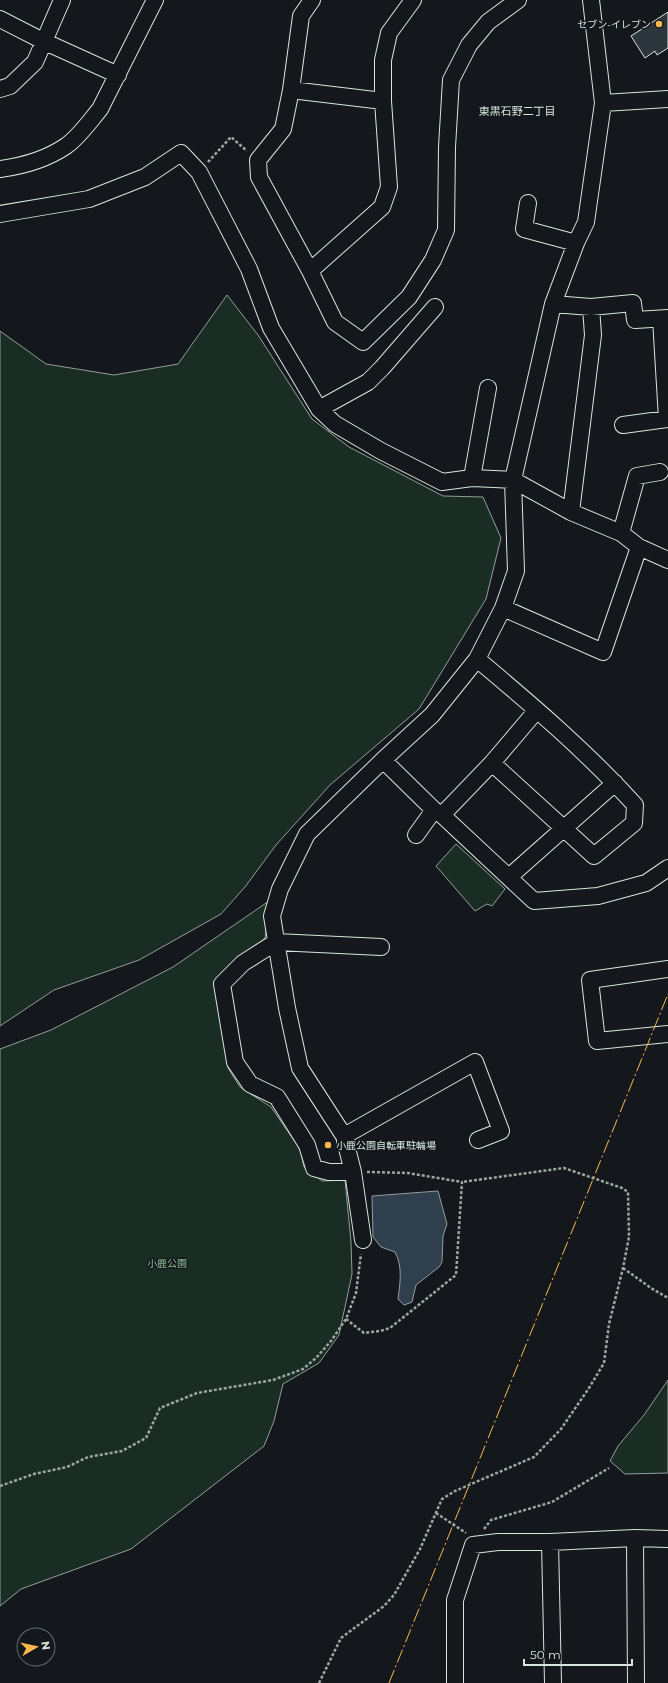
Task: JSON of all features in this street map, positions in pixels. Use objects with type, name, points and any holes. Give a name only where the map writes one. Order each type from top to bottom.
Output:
[{"type":"street","points":[[0,89],[10,86],[35,62],[62,0]]},
{"type":"street","points":[[0,169],[39,160],[67,145],[100,110],[155,0]]},
{"type":"street","points":[[312,0],[301,16],[291,90],[283,129],[258,160],[259,176],[310,271],[335,322],[363,342],[409,297],[433,260],[446,230],[447,147],[451,80],[469,45],[488,22],[518,0]]},
{"type":"street","points":[[310,271],[382,207],[389,188],[383,101],[383,60],[389,33],[413,0]]},
{"type":"street","points":[[363,1240],[353,1172],[344,1136],[300,1068],[272,916],[280,888],[307,834],[432,715],[478,659],[503,608],[516,571],[512,480],[553,304],[576,243],[586,222],[603,103],[591,0]]},
{"type":"street","points":[[0,19],[43,41],[118,75]]},
{"type":"street","points":[[291,90],[383,101]]},
{"type":"street","points":[[603,103],[668,100]]},
{"type":"street","points":[[0,214],[90,199],[145,177],[181,154],[199,172],[249,269],[271,328],[319,409],[335,424],[381,451],[442,482],[472,478],[512,480],[571,512],[621,533],[639,547],[668,560]]},
{"type":"street","points":[[528,203],[524,229],[576,243]]},
{"type":"street","points":[[553,304],[591,307],[633,303],[635,320],[665,318],[667,419],[623,425]]},
{"type":"street","points":[[319,409],[368,382],[382,368],[434,307]]},
{"type":"street","points":[[571,512],[593,335],[591,307]]},
{"type":"street","points":[[472,478],[488,388]]},
{"type":"street","points":[[621,533],[637,476],[660,472]]},
{"type":"street","points":[[503,608],[603,652],[639,547]]},
{"type":"street","points":[[478,659],[537,710],[615,783],[635,805],[634,823],[594,856],[492,763]]},
{"type":"street","points":[[416,835],[438,812],[492,763],[537,710]]},
{"type":"street","points":[[383,760],[534,901],[598,896],[646,883],[668,868]]},
{"type":"street","points":[[509,877],[615,783]]},
{"type":"street","points":[[353,1172],[329,1172],[314,1168],[307,1145],[277,1097],[250,1084],[235,1062],[222,984],[243,963],[276,942],[381,947]]},
{"type":"street","points":[[668,969],[590,980],[597,1041],[668,1034]]},
{"type":"street","points":[[344,1136],[475,1062],[501,1131],[478,1140]]},
{"type":"street","points":[[455,1683],[455,1600],[473,1545],[498,1542],[550,1542],[635,1538],[668,1539]]},
{"type":"street","points":[[635,1538],[636,1683]]},
{"type":"street","points":[[550,1542],[553,1683]]},
{"type":"path","points":[[199,172],[231,137],[258,160]]},
{"type":"path","points":[[318,1683],[341,1638],[384,1606],[394,1595],[420,1549],[442,1500],[455,1491],[534,1457],[562,1429],[604,1363],[609,1324],[629,1237],[628,1192],[622,1188],[564,1168],[462,1182],[408,1173],[353,1172]]},
{"type":"path","points":[[346,1319],[364,1332],[380,1331],[390,1328],[456,1275],[462,1182]]},
{"type":"path","points":[[0,1486],[34,1474],[66,1467],[88,1457],[122,1452],[146,1438],[160,1408],[198,1393],[273,1380],[303,1369],[316,1358],[331,1341],[346,1319],[356,1293],[363,1240]]},
{"type":"path","points":[[623,1268],[668,1298]]},
{"type":"path","points":[[436,1513],[467,1534],[473,1545],[491,1520],[552,1502],[609,1468]]},
{"type":"green space","points":[[227,295],[258,335],[312,419],[349,447],[443,496],[483,497],[501,538],[486,599],[419,709],[330,785],[276,845],[245,887],[221,914],[139,960],[54,990],[0,1026],[0,331],[46,364],[114,375],[178,364]]},
{"type":"green space","points":[[456,844],[505,889],[492,906],[487,904],[475,911],[436,866]]},
{"type":"green space","name":"小鹿公園","points":[[269,901],[265,938],[214,983],[228,1068],[240,1087],[271,1107],[300,1149],[304,1167],[322,1181],[345,1180],[351,1242],[352,1274],[339,1335],[319,1363],[283,1384],[274,1421],[264,1446],[131,1549],[21,1589],[0,1606],[0,1049],[51,1030],[173,967]]},
{"type":"green space","points":[[668,1380],[668,1473],[625,1474],[610,1461],[618,1446],[644,1415]]},
{"type":"water","points":[[438,1191],[447,1224],[443,1236],[442,1262],[439,1267],[416,1285],[412,1302],[404,1305],[398,1299],[400,1269],[398,1258],[395,1252],[381,1247],[373,1237],[372,1196]]},
{"type":"building","name":"セブン-イレブン","points":[[668,12],[668,48],[657,55],[655,51],[645,58],[631,36]]},
{"type":"power","points":[[389,1683],[668,994]]},
{"type":"place","name":"セブン-イレブン","points":[[659,24]]},
{"type":"place","name":"小鹿公園自転車駐輪場","points":[[328,1145]]},
{"type":"district","name":"東黒石野二丁目","points":[[517,111]]}]
